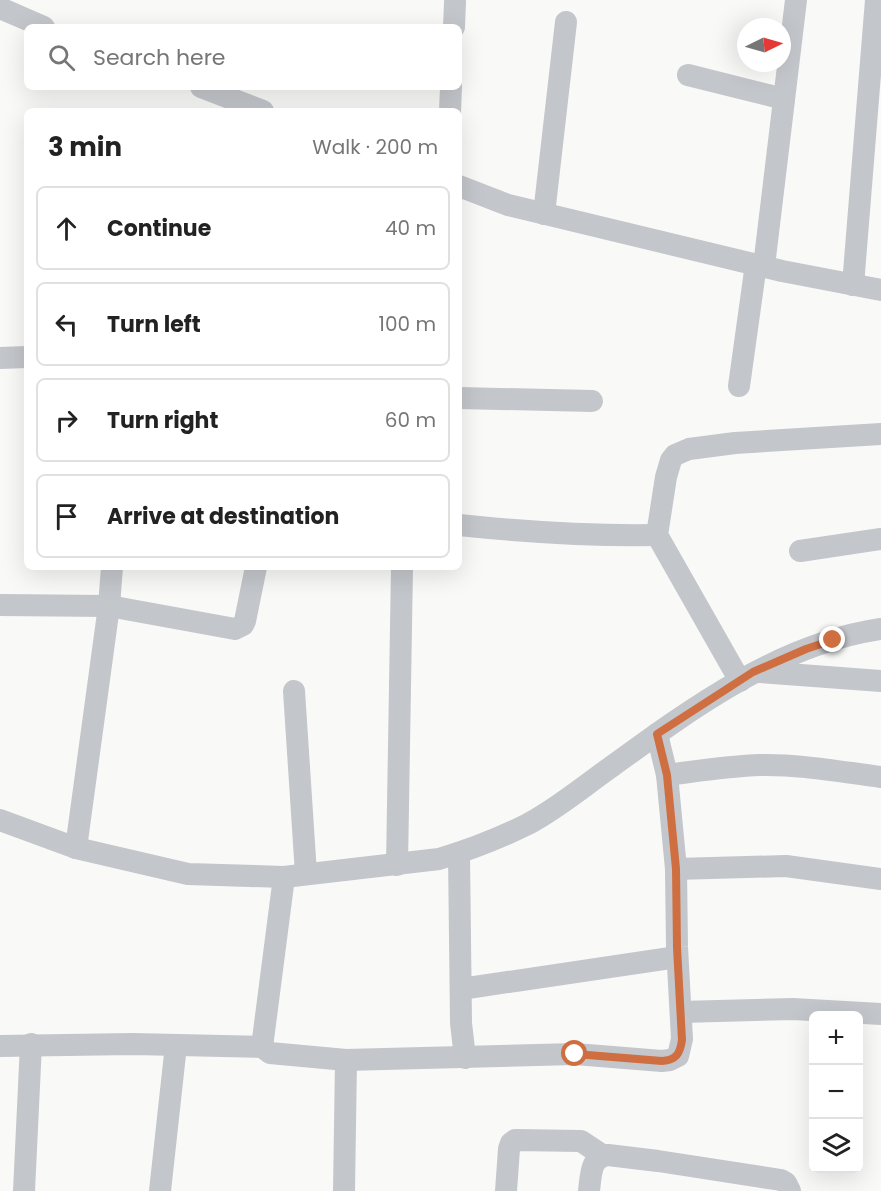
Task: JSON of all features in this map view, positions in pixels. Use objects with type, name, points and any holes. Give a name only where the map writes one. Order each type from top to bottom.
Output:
[{"type":"street","points":[[739,386],[760,265],[796,0]]},
{"type":"street","points":[[853,285],[876,0]]},
{"type":"street","points":[[454,24],[455,2]]},
{"type":"street","points":[[0,8],[37,24]]},
{"type":"street","points":[[544,214],[566,22]]},
{"type":"street","points":[[688,75],[784,99]]},
{"type":"street","points":[[207,90],[241,107]]},
{"type":"street","points":[[450,108],[451,90]]},
{"type":"street","points":[[462,187],[508,205],[544,214],[760,265],[881,290]]},
{"type":"street","points":[[0,358],[24,357]]},
{"type":"street","points":[[462,398],[592,401]]},
{"type":"street","points":[[746,676],[657,535],[671,460],[681,452],[735,443],[881,434]]},
{"type":"street","points":[[462,525],[532,532],[657,535]]},
{"type":"street","points":[[800,551],[881,539]]},
{"type":"street","points":[[76,848],[109,606],[112,570]]},
{"type":"street","points":[[0,605],[109,606],[235,629],[240,628],[245,621],[255,570]]},
{"type":"street","points":[[397,865],[402,570]]},
{"type":"street","points":[[0,820],[76,848],[189,874],[295,875],[439,859],[528,824],[657,734],[746,676],[806,649],[881,629]]},
{"type":"street","points":[[746,676],[881,681]]},
{"type":"street","points":[[262,1047],[295,875],[294,690]]},
{"type":"street","points":[[0,1046],[31,1044],[262,1047],[270,1053],[346,1060],[575,1054],[670,1060],[678,1056],[681,1048],[676,869],[667,775],[657,734]]},
{"type":"street","points":[[667,775],[762,765],[794,766],[881,777]]},
{"type":"street","points":[[459,853],[461,989],[465,1058]]},
{"type":"street","points":[[676,869],[786,866],[881,879]]},
{"type":"street","points":[[461,989],[677,957]]},
{"type":"street","points":[[681,1012],[793,1009],[881,1014]]},
{"type":"street","points":[[24,1191],[31,1044]]},
{"type":"street","points":[[160,1191],[176,1045]]},
{"type":"street","points":[[344,1191],[346,1060]]},
{"type":"street","points":[[506,1191],[509,1149],[515,1140],[581,1141],[602,1155],[658,1161],[781,1180],[786,1183],[790,1191]]},
{"type":"street","points":[[589,1191],[594,1163],[602,1155]]},
{"type":"route","points":[[575,1054],[662,1061],[678,1056],[681,1048],[676,869],[667,775],[657,734],[753,672],[833,640]]}]
